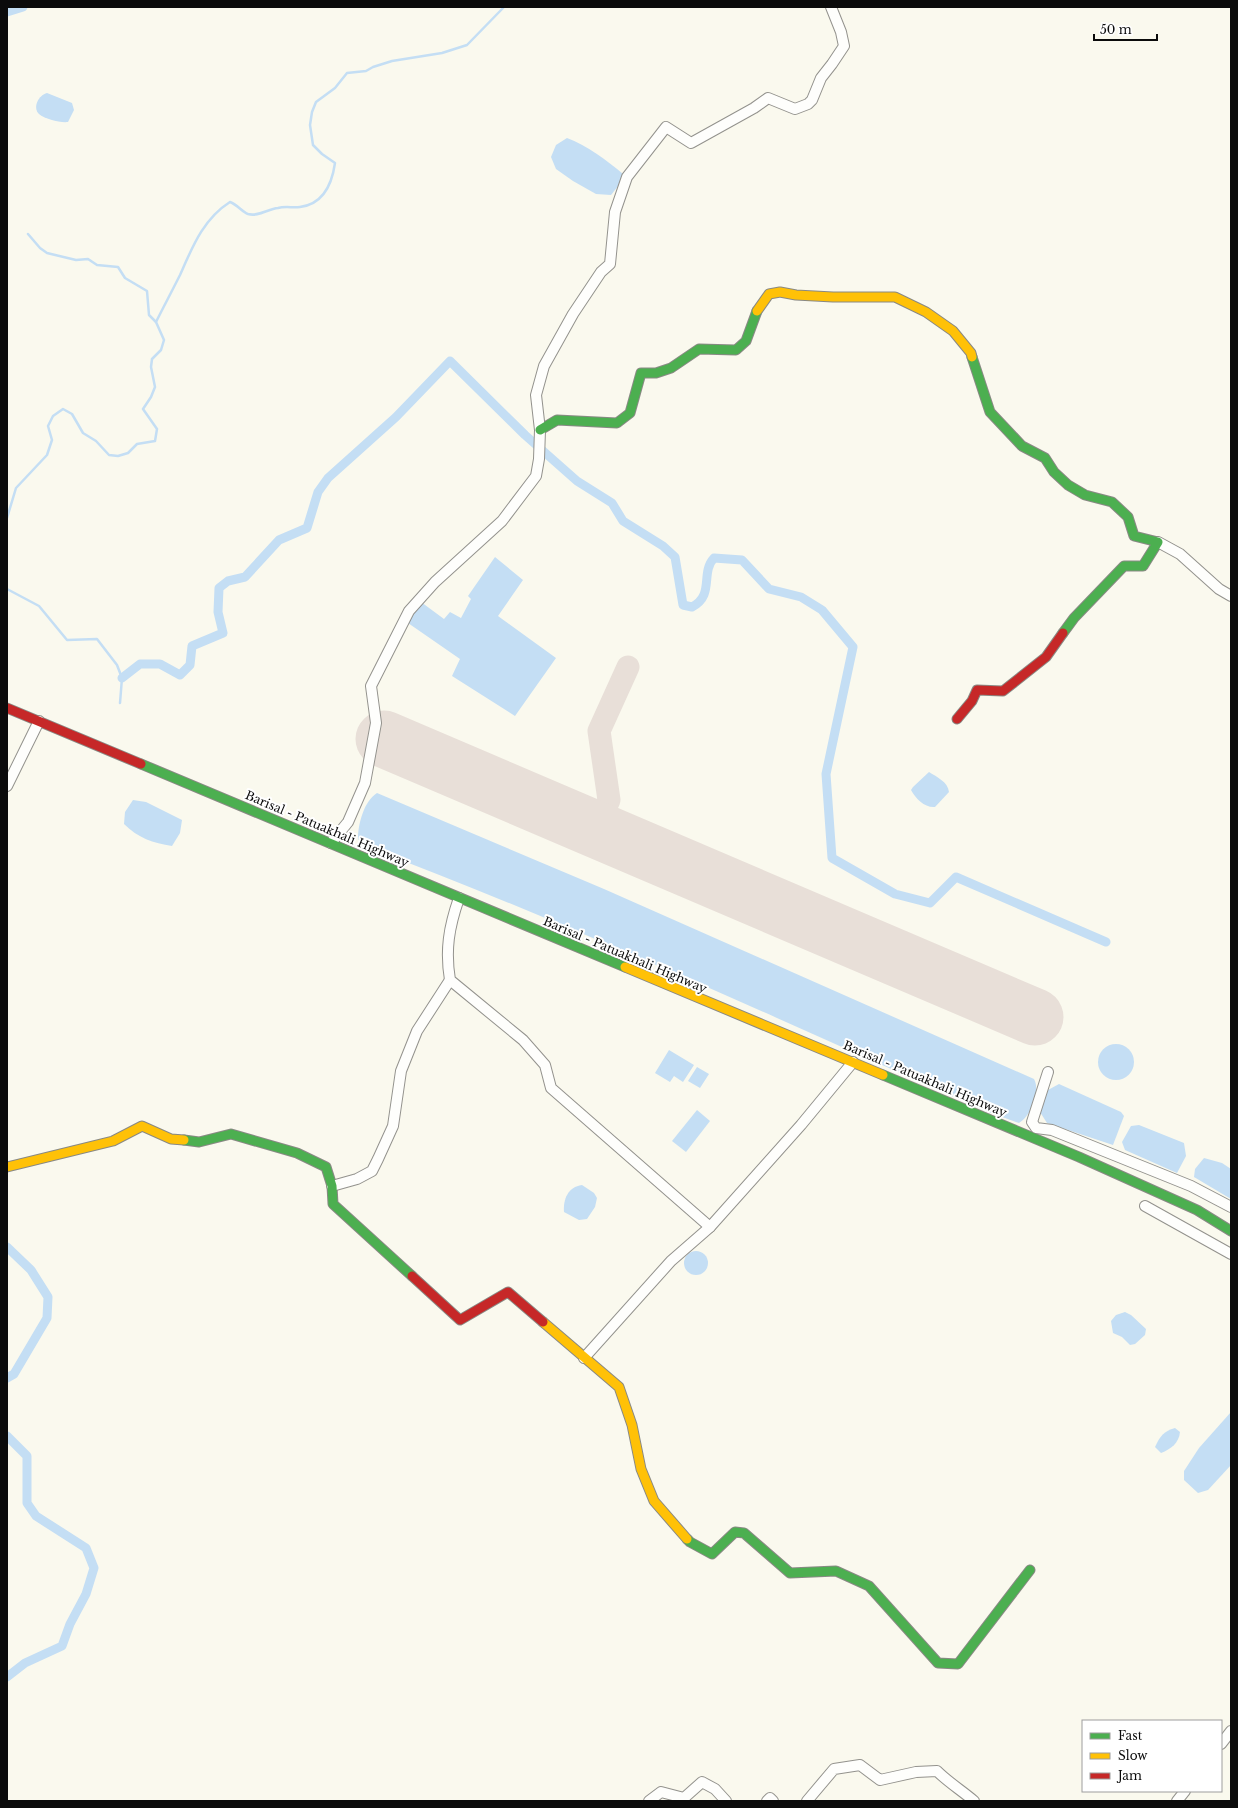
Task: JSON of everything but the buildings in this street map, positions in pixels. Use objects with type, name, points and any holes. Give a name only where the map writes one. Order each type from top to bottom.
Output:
[{"type":"main road","points":[[540,430],[557,420],[617,422],[630,413],[641,373],[656,373],[671,368],[699,349],[736,350],[746,341],[758,307],[769,294],[780,292],[796,295],[833,297],[895,297],[926,312],[953,331],[971,353],[990,412],[1022,446],[1044,458],[1054,472],[1068,485],[1085,495],[1112,502],[1128,517],[1134,536],[1158,542],[1143,566],[1124,566],[1074,618],[1046,656],[1003,691],[977,690],[972,701],[957,719]]},
{"type":"main road","name":"Barisal - Patuakhali Highway","points":[[7,708],[1144,1185],[1197,1210],[1231,1231]]},
{"type":"main road","points":[[7,1167],[113,1141],[142,1126],[171,1139],[199,1142],[231,1134],[297,1153],[326,1167],[332,1186],[333,1204],[460,1320],[508,1292],[619,1388],[632,1425],[641,1469],[654,1501],[690,1542],[712,1554],[735,1532],[744,1533],[790,1573],[836,1571],[869,1586],[938,1662],[958,1664],[1030,1570]]},
{"type":"street","points":[[331,843],[348,822],[365,783],[376,724],[372,686],[409,611],[435,582],[502,521],[536,476],[539,459],[540,430],[536,395],[544,366],[573,314],[601,272],[610,264],[615,212],[627,177],[666,127],[691,143],[754,108],[768,98],[795,109],[808,104],[814,97],[821,78],[844,46],[841,32],[831,7]]},
{"type":"street","points":[[1158,542],[1180,554],[1219,589],[1231,596]]},
{"type":"street","points":[[7,786],[39,721]]},
{"type":"street","points":[[459,898],[452,919],[448,940],[446,960],[450,980],[523,1040],[544,1065],[551,1088],[710,1227]]},
{"type":"street","points":[[332,1186],[357,1179],[372,1171],[393,1126],[401,1071],[417,1031],[450,980]]},
{"type":"street","points":[[584,1358],[671,1261],[710,1227],[801,1125],[853,1062]]},
{"type":"street","points":[[1048,1072],[1032,1122],[1036,1128],[1052,1130],[1169,1177],[1191,1186],[1231,1207]]},
{"type":"street","points":[[1145,1206],[1231,1254]]},
{"type":"street","points":[[1222,1743],[1231,1731]]},
{"type":"street","points":[[807,1801],[834,1769],[860,1764],[880,1780],[916,1772],[937,1771],[974,1801]]},
{"type":"street","points":[[649,1801],[661,1792],[684,1798],[702,1782],[726,1801]]},
{"type":"street","points":[[1177,1801],[1184,1792]]},
{"type":"street","points":[[766,1801],[770,1798],[773,1801]]},
{"type":"water","points":[[47,93],[72,103],[74,110],[68,122],[45,118],[39,114],[36,108],[37,102],[41,96]]},
{"type":"water","points":[[567,138],[596,154],[623,174],[619,185],[611,195],[596,194],[556,169],[551,157],[556,145]]},
{"type":"water","points":[[495,557],[523,580],[498,616],[556,658],[515,716],[452,676],[460,659],[408,623],[421,602],[444,619],[450,612],[461,618],[471,599],[468,596]]},
{"type":"water","points":[[929,772],[947,785],[949,792],[935,807],[928,806],[921,802],[915,797],[911,790]]},
{"type":"water","points":[[377,793],[604,889],[1034,1079],[1036,1090],[1034,1103],[1027,1115],[1019,1123],[983,1110],[600,941],[445,877],[367,847],[358,839],[359,827],[365,807]]},
{"type":"water","points":[[133,800],[146,802],[182,820],[180,833],[172,846],[146,839],[129,829],[124,824],[125,812]]},
{"type":"water","points":[[1120,1044],[1129,1049],[1133,1055],[1133,1069],[1129,1075],[1120,1080],[1112,1080],[1103,1075],[1099,1069],[1098,1058],[1103,1049],[1109,1045]]},
{"type":"water","points":[[669,1050],[694,1065],[683,1082],[674,1076],[670,1082],[655,1073]]},
{"type":"water","points":[[697,1067],[709,1074],[700,1088],[688,1081]]},
{"type":"water","points":[[1059,1084],[1121,1112],[1124,1116],[1113,1145],[1047,1123],[1040,1112],[1048,1090]]},
{"type":"water","points":[[697,1110],[710,1121],[686,1152],[672,1141]]},
{"type":"water","points":[[1139,1125],[1184,1143],[1186,1156],[1177,1173],[1125,1150],[1122,1142],[1131,1126]]},
{"type":"water","points":[[1204,1158],[1222,1163],[1231,1169],[1231,1199],[1194,1177],[1195,1169]]},
{"type":"water","points":[[582,1185],[594,1193],[597,1198],[595,1207],[587,1219],[579,1220],[564,1212],[564,1203],[567,1194],[573,1188]]},
{"type":"water","points":[[696,1251],[701,1252],[707,1258],[707,1268],[701,1274],[696,1275],[691,1274],[685,1268],[684,1263],[685,1258],[691,1252]]},
{"type":"water","points":[[1125,1312],[1131,1315],[1146,1329],[1145,1335],[1135,1344],[1130,1345],[1122,1337],[1113,1333],[1111,1321],[1116,1315]]},
{"type":"water","points":[[1231,1412],[1231,1465],[1208,1490],[1198,1493],[1184,1480],[1184,1471],[1199,1448]]},
{"type":"water","points":[[1175,1428],[1180,1432],[1178,1439],[1168,1450],[1161,1453],[1155,1447],[1165,1432]]},
{"type":"waterway","points":[[7,12],[23,7]]},
{"type":"waterway","points":[[7,518],[16,488],[47,455],[52,440],[48,426],[53,416],[63,409],[72,414],[83,433],[96,441],[109,455],[118,456],[128,453],[137,444],[155,441],[157,429],[143,409],[151,397],[155,387],[151,367],[152,359],[161,350],[164,340],[156,322],[205,225],[230,202],[246,213],[252,215],[281,207],[308,205],[315,202],[325,192],[332,178],[335,163],[322,154],[313,145],[310,125],[312,112],[316,102],[335,88],[347,73],[366,71],[373,67],[392,61],[442,53],[467,45],[504,7]]},
{"type":"waterway","points":[[28,234],[40,248],[47,253],[76,260],[88,259],[97,265],[118,267],[125,278],[147,291],[149,315],[156,322]]},
{"type":"waterway","points":[[122,678],[140,664],[160,664],[180,675],[190,665],[192,646],[223,633],[218,612],[219,588],[228,581],[245,577],[279,540],[307,528],[318,492],[328,478],[396,417],[450,361],[525,435],[577,481],[612,503],[623,521],[663,546],[675,557],[683,605],[692,607],[699,602],[703,596],[708,570],[714,558],[742,560],[769,589],[801,597],[822,610],[853,647],[826,774],[832,858],[895,894],[930,903],[956,877],[1106,942]]},
{"type":"waterway","points":[[7,589],[39,606],[67,640],[97,639],[117,665],[122,678],[120,703]]},
{"type":"waterway","points":[[7,1247],[31,1270],[48,1297],[47,1318],[14,1374],[7,1378]]},
{"type":"waterway","points":[[7,1436],[27,1456],[27,1503],[36,1516],[86,1548],[94,1568],[86,1594],[70,1624],[62,1646],[25,1663],[7,1677]]},
{"type":"taxiway","points":[[596,829],[609,800],[599,731],[628,667]]},
{"type":"runway","points":[[384,739],[1035,1017]]},
{"type":"traffic: fast","points":[[540,430],[557,420],[617,423],[630,413],[641,373],[656,373],[671,368],[699,349],[736,350],[746,341],[757,311]]},
{"type":"traffic: fast","points":[[972,357],[990,412],[1022,446],[1045,458],[1054,472],[1068,485],[1085,495],[1112,502],[1128,517],[1134,536],[1158,542],[1143,566],[1124,566],[1074,618],[1063,633]]},
{"type":"traffic: fast","points":[[141,764],[625,967]]},
{"type":"traffic: fast","points":[[883,1075],[1079,1157],[1197,1210],[1231,1231]]},
{"type":"traffic: fast","points":[[184,1140],[199,1142],[231,1134],[297,1153],[326,1167],[332,1186],[333,1204],[412,1276]]},
{"type":"traffic: fast","points":[[687,1539],[712,1554],[735,1532],[744,1533],[790,1573],[836,1571],[869,1586],[938,1663],[958,1664],[1030,1570]]},
{"type":"traffic: slow","points":[[757,311],[769,294],[780,292],[796,295],[833,297],[895,297],[926,312],[953,331],[971,353],[972,357]]},
{"type":"traffic: slow","points":[[625,967],[883,1075]]},
{"type":"traffic: slow","points":[[7,1167],[113,1141],[142,1126],[171,1139],[184,1140]]},
{"type":"traffic: slow","points":[[543,1322],[619,1387],[632,1425],[641,1469],[654,1501],[687,1539]]},
{"type":"traffic: jam","points":[[957,719],[972,701],[977,690],[1003,691],[1046,657],[1063,633]]},
{"type":"traffic: jam","points":[[7,708],[141,764]]},
{"type":"traffic: jam","points":[[412,1276],[460,1320],[508,1292],[543,1322]]}]
